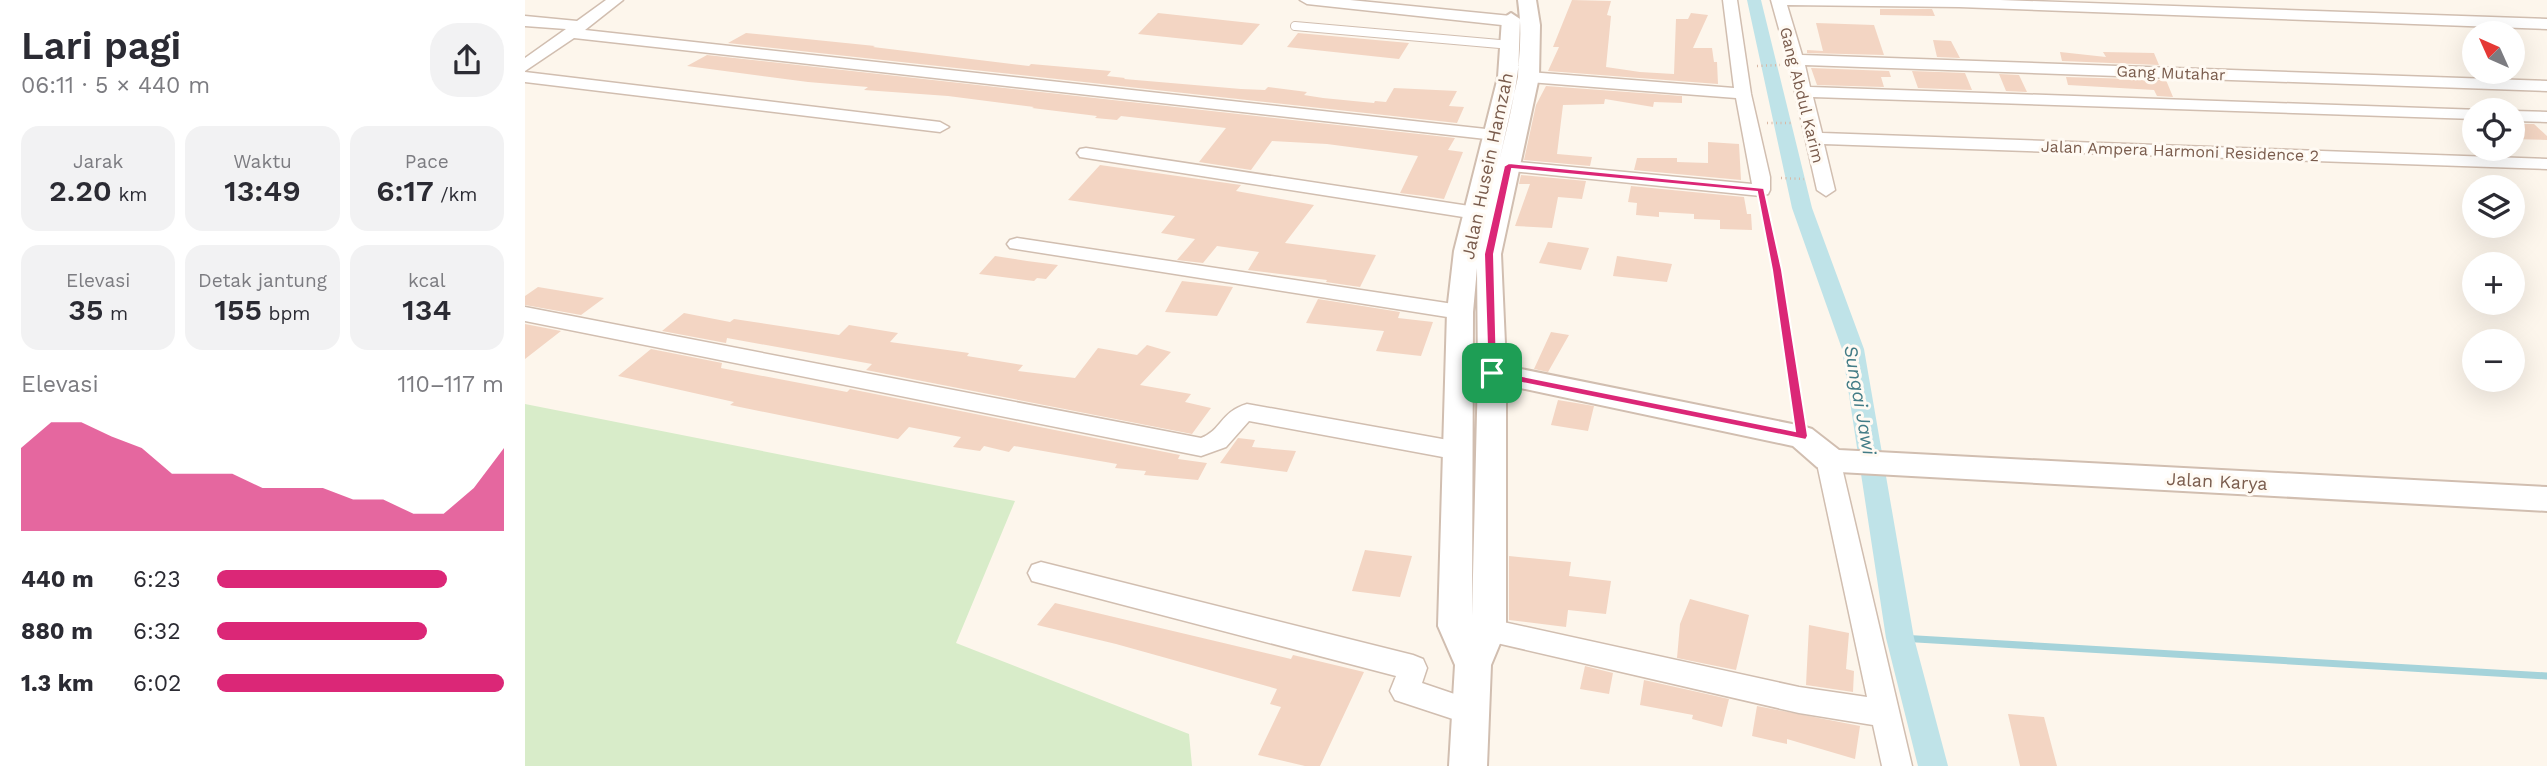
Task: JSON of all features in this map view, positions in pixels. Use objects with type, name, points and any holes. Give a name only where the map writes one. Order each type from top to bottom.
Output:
[{"type":"street","points":[[525,65],[616,0]]},
{"type":"street","points":[[1307,0],[1515,16]]},
{"type":"street","points":[[1509,166],[1761,190],[1761,177],[1743,94],[1730,0]]},
{"type":"street","points":[[1778,0],[1959,3],[2547,24]]},
{"type":"street","name":"Gang Abdul Karim","points":[[1778,0],[1787,62],[1803,92],[1814,138],[1819,185]]},
{"type":"street","name":"Jalan Husein Hamzah","points":[[1468,766],[1473,665],[1489,629],[1492,373],[1489,254],[1529,77],[1531,25],[1515,16],[1495,135],[1466,251],[1461,312],[1455,626],[1473,665]]},
{"type":"street","points":[[525,21],[1495,135]]},
{"type":"street","name":"Gang Mutahar","points":[[1787,62],[2547,86]]},
{"type":"street","points":[[525,77],[940,127]]},
{"type":"street","points":[[1529,77],[1743,94]]},
{"type":"street","points":[[1803,92],[2462,114]]},
{"type":"street","points":[[2525,116],[2547,117]]},
{"type":"street","name":"Jalan Ampera Harmoni Residence 2","points":[[1814,138],[2547,164]]},
{"type":"street","points":[[1086,153],[1476,213]]},
{"type":"street","points":[[1017,244],[1461,312]]},
{"type":"street","points":[[525,314],[1201,447],[1219,442],[1237,417],[1247,412],[1459,451]]},
{"type":"street","points":[[1492,373],[1802,436],[1833,460],[1897,766]]},
{"type":"street","name":"Jalan Karya","points":[[1833,460],[2547,499]]},
{"type":"street","points":[[1041,573],[1413,668],[1405,691],[1471,712]]},
{"type":"street","points":[[1455,626],[1489,629],[1775,695],[1885,713]]},
{"type":"lane","points":[[1295,26],[1515,16]]},
{"type":"path","points":[[1755,66],[1787,62]]},
{"type":"path","points":[[1768,123],[1792,123]]},
{"type":"path","points":[[1777,178],[1819,185]]},
{"type":"path","points":[[1761,190],[1777,270],[1802,436]]},
{"type":"green space","points":[[525,404],[1015,501],[956,643],[1189,734],[1192,766],[525,766]]},
{"type":"building","points":[[1572,0],[1611,1],[1607,15],[1611,16],[1606,67],[1640,72],[1674,74],[1676,19],[1688,19],[1691,13],[1708,15],[1693,48],[1712,48],[1714,62],[1717,62],[1718,84],[1548,71],[1559,47],[1553,47]]},
{"type":"building","points":[[1880,9],[1932,9],[1935,16],[1880,15]]},
{"type":"building","points":[[1158,13],[1260,24],[1242,45],[1138,34]]},
{"type":"building","points":[[1816,23],[1874,25],[1884,55],[1807,53],[1807,50],[1823,51]]},
{"type":"building","points":[[746,33],[1029,66],[1031,64],[1111,71],[1107,76],[1124,79],[1241,89],[1265,90],[1268,87],[1307,92],[1304,95],[1323,98],[1374,103],[1386,102],[1394,88],[1457,91],[1449,106],[1464,107],[1457,123],[728,43]]},
{"type":"building","points":[[1298,33],[1409,43],[1399,59],[1287,47]]},
{"type":"building","points":[[1933,40],[1951,41],[1960,58],[1937,57]]},
{"type":"building","points":[[2060,52],[2106,57],[2103,52],[2154,53],[2159,65],[2062,61]]},
{"type":"building","points":[[707,55],[1455,138],[1448,150],[1463,152],[1444,199],[1400,193],[1418,156],[1327,144],[1272,141],[1251,170],[1199,162],[1226,128],[1121,116],[1117,120],[1095,118],[1097,116],[948,96],[864,90],[868,87],[687,66]]},
{"type":"building","points":[[1811,68],[1889,71],[1891,77],[1881,77],[1884,87],[1817,85]]},
{"type":"building","points":[[1912,71],[1965,73],[1972,90],[1918,88]]},
{"type":"building","points":[[1999,74],[2019,75],[2027,92],[2006,91]]},
{"type":"building","points":[[2066,77],[2166,80],[2173,97],[2157,96],[2154,90],[2068,85]]},
{"type":"building","points":[[1546,86],[1682,96],[1682,103],[1654,102],[1653,107],[1605,99],[1604,104],[1563,105],[1557,154],[1592,157],[1590,166],[1524,160],[1536,105]]},
{"type":"building","points":[[2525,124],[2534,124],[2547,136],[2547,140],[2525,139]]},
{"type":"building","points":[[1708,142],[1739,144],[1741,180],[1634,170],[1637,158],[1677,158],[1677,162],[1708,163]]},
{"type":"building","points":[[1100,165],[1241,185],[1236,191],[1314,205],[1285,243],[1376,255],[1360,287],[1248,270],[1259,252],[1217,246],[1203,263],[1177,260],[1195,239],[1161,233],[1175,216],[1068,200]]},
{"type":"building","points":[[1521,175],[1586,181],[1582,199],[1558,197],[1552,228],[1515,226],[1530,184],[1519,184]]},
{"type":"building","points":[[1631,186],[1744,197],[1747,214],[1751,214],[1752,230],[1720,229],[1720,220],[1694,219],[1694,214],[1659,212],[1659,217],[1636,215],[1637,203],[1628,202]]},
{"type":"building","points":[[1548,242],[1589,248],[1581,270],[1539,263]]},
{"type":"building","points":[[995,256],[1058,265],[1046,279],[1037,278],[1034,281],[979,274]]},
{"type":"building","points":[[1617,256],[1672,264],[1667,282],[1613,276]]},
{"type":"building","points":[[1182,281],[1233,287],[1217,316],[1165,312]]},
{"type":"building","points":[[538,287],[604,298],[581,315],[525,305],[525,296]]},
{"type":"building","points":[[1318,299],[1400,312],[1398,318],[1433,322],[1421,356],[1376,351],[1384,331],[1306,323]]},
{"type":"building","points":[[684,313],[730,322],[734,319],[839,335],[849,325],[898,333],[890,342],[969,353],[967,356],[1023,365],[1018,371],[1075,378],[1098,348],[1137,355],[1147,345],[1171,352],[1140,385],[1191,394],[1185,402],[1211,408],[1192,434],[866,370],[872,364],[727,338],[726,343],[662,331]]},
{"type":"building","points":[[525,324],[561,331],[525,359]]},
{"type":"building","points":[[1551,332],[1569,335],[1548,372],[1534,369]]},
{"type":"building","points":[[651,349],[722,363],[721,368],[847,392],[850,389],[1180,455],[1178,459],[1207,463],[1198,480],[1144,475],[1146,471],[1115,468],[1117,464],[1014,446],[1009,452],[984,446],[980,451],[953,447],[961,437],[909,427],[898,439],[730,405],[734,402],[618,376]]},
{"type":"building","points":[[1558,400],[1594,406],[1588,431],[1551,425]]},
{"type":"building","points":[[1238,438],[1255,440],[1252,447],[1296,451],[1287,472],[1220,463]]},
{"type":"building","points":[[1365,550],[1412,556],[1400,597],[1352,591]]},
{"type":"building","points":[[1509,556],[1571,562],[1569,576],[1611,581],[1606,614],[1568,610],[1566,627],[1509,620]]},
{"type":"building","points":[[1690,599],[1749,615],[1736,670],[1677,658],[1680,624]]},
{"type":"building","points":[[1055,603],[1291,659],[1293,655],[1364,672],[1320,766],[1305,766],[1258,755],[1281,707],[1270,704],[1277,689],[1037,625]]},
{"type":"building","points":[[1809,625],[1849,633],[1846,669],[1854,671],[1853,692],[1806,685]]},
{"type":"building","points":[[1585,666],[1613,673],[1609,694],[1580,689]]},
{"type":"building","points":[[1644,680],[1729,699],[1722,727],[1692,719],[1693,715],[1640,705]]},
{"type":"building","points":[[1757,706],[1860,726],[1855,759],[1787,739],[1787,744],[1752,736]]},
{"type":"building","points":[[2008,714],[2044,717],[2057,766],[2020,766]]},
{"type":"waterway","name":"Sungai Jawi","points":[[1754,0],[1802,208],[1853,349],[1900,638],[1933,766]]},
{"type":"waterway","points":[[1900,638],[2547,676]]},
{"type":"route","points":[[1509,166],[1761,190],[1777,270],[1802,436],[1492,373],[1488,317],[1489,254],[1509,166]]}]
